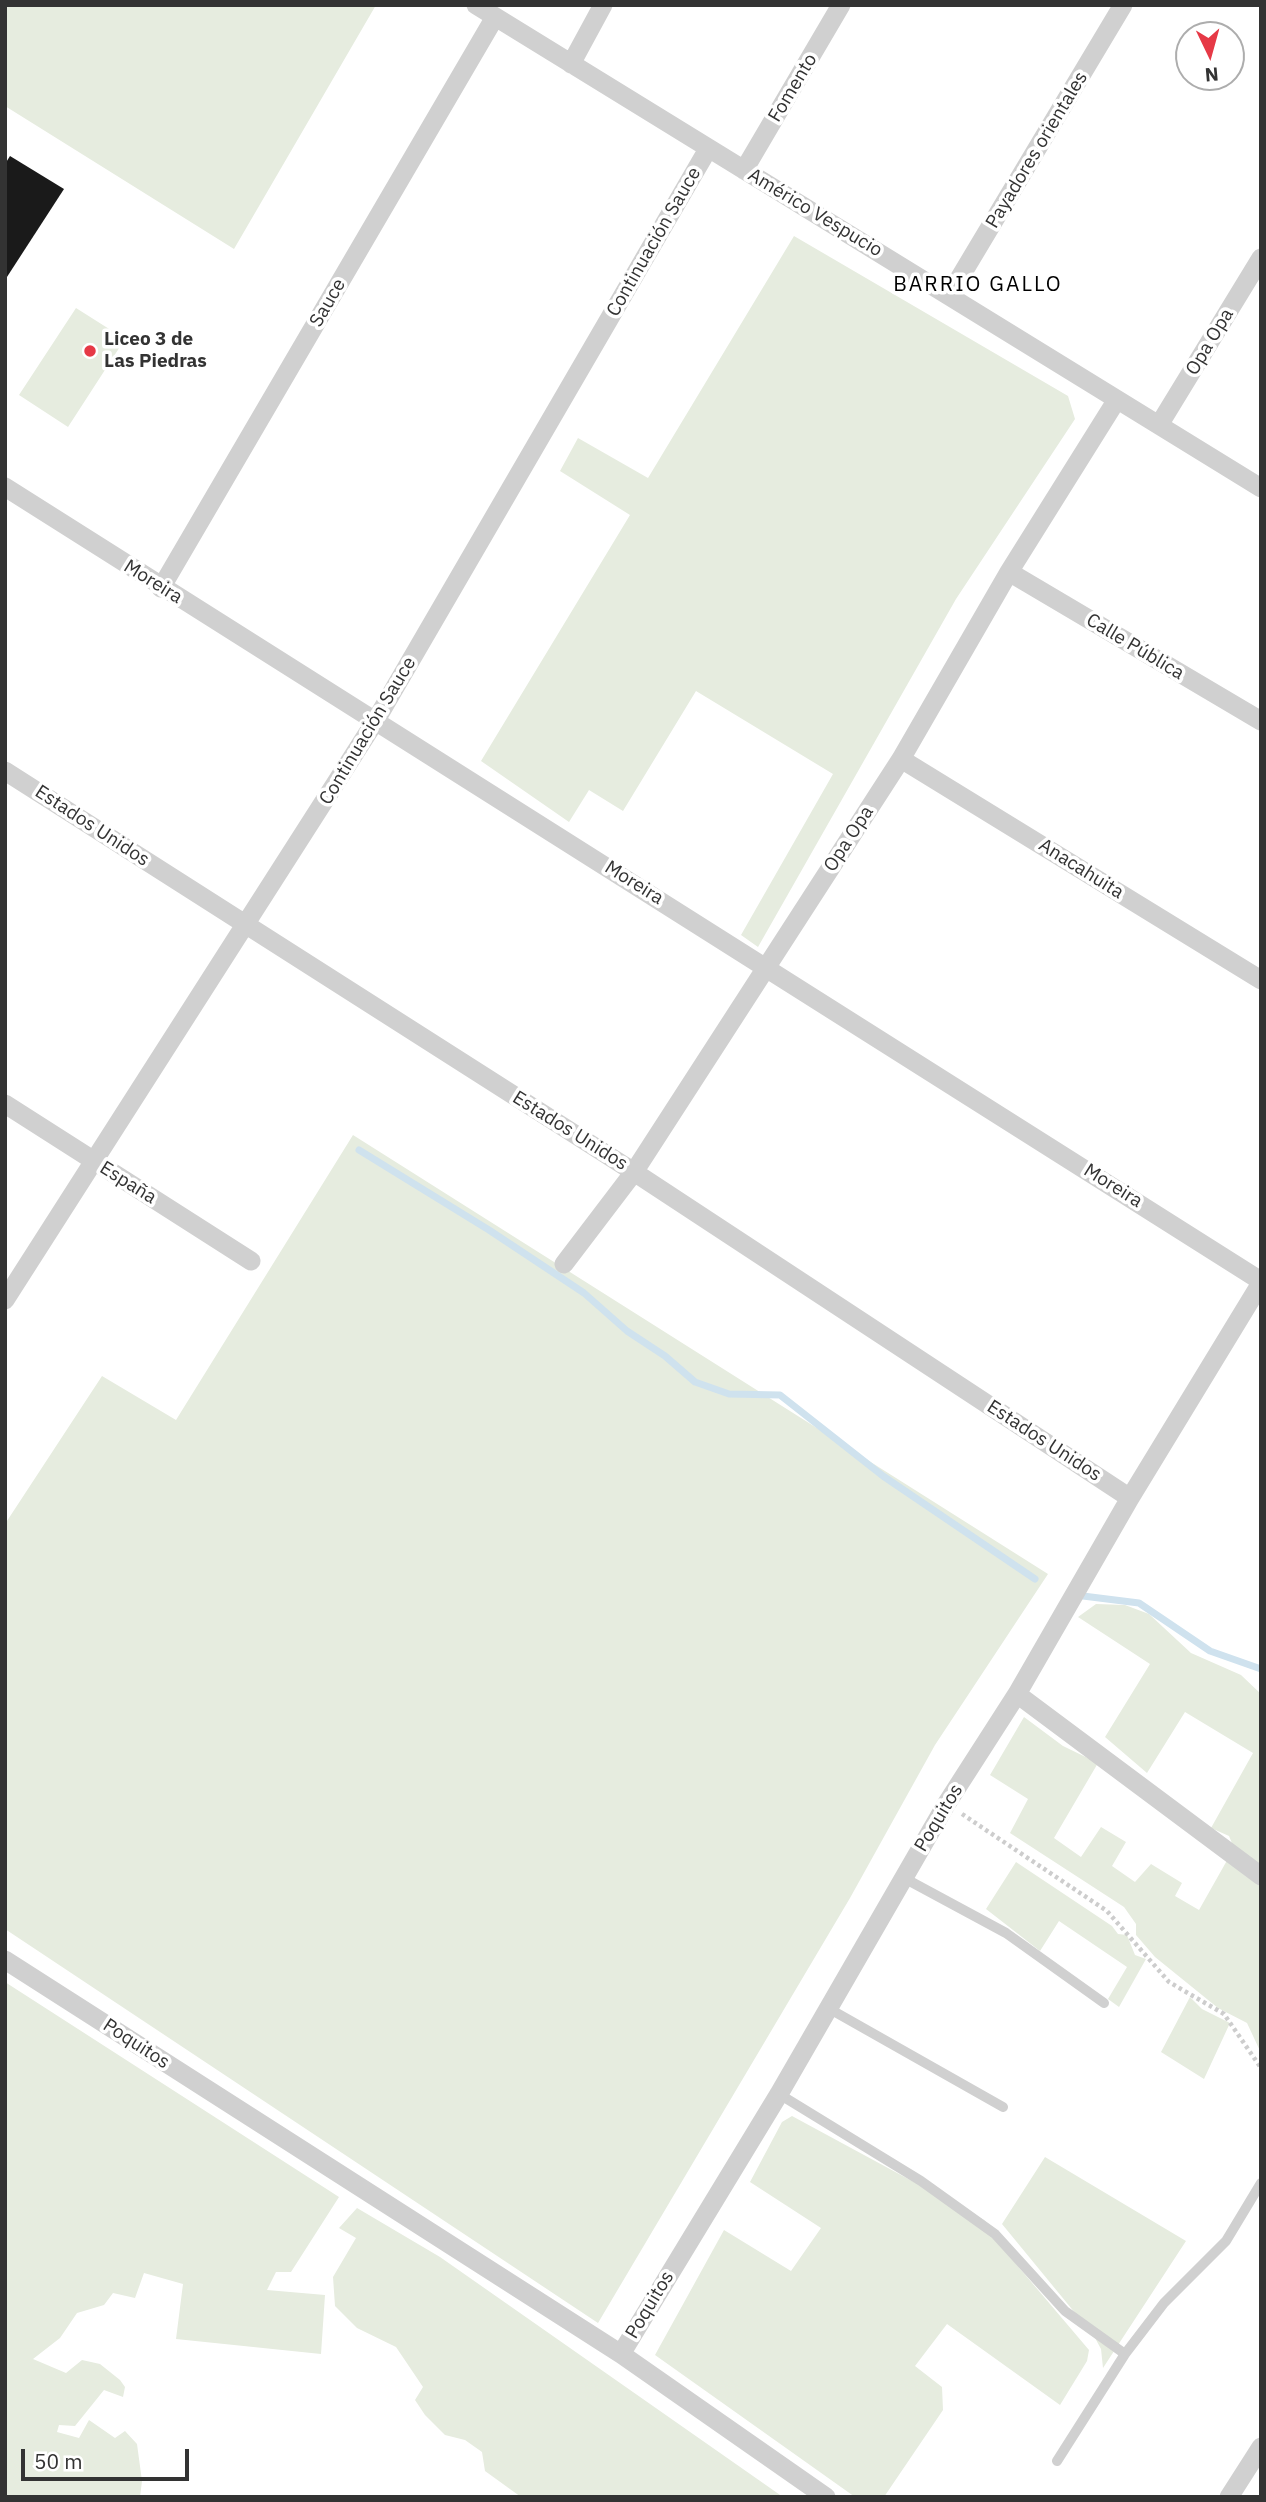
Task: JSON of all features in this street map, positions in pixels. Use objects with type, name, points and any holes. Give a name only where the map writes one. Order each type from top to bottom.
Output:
[{"type":"street","name":"Américo Vespucio","points":[[476,5],[950,294],[1116,401],[1261,488]]},
{"type":"street","points":[[571,64],[603,5]]},
{"type":"street","name":"Fomento","points":[[744,170],[841,5]]},
{"type":"street","name":"Payadores orientales","points":[[950,294],[1123,5]]},
{"type":"street","name":"Sauce","points":[[161,588],[495,17]]},
{"type":"street","name":"Continuación Sauce","points":[[5,1300],[247,926],[376,720],[709,149]]},
{"type":"street","name":"Opa Opa","points":[[1159,425],[1261,258]]},
{"type":"street","name":"Opa Opa","points":[[564,1264],[634,1172],[901,759],[1009,572],[1116,401]]},
{"type":"street","name":"Moreira","points":[[5,487],[161,588],[766,966],[1261,1282]]},
{"type":"street","name":"Calle Pública","points":[[1009,572],[1261,721]]},
{"type":"street","name":"Anacahuita","points":[[901,759],[1261,981]]},
{"type":"street","name":"Estados Unidos","points":[[5,771],[634,1172],[1130,1498]]},
{"type":"street","name":"España","points":[[5,1104],[251,1261]]},
{"type":"street","name":"Poquitos","points":[[621,2354],[779,2094],[947,1803],[1017,1694],[1130,1498],[1261,1282]]},
{"type":"street","points":[[1017,1694],[1261,1876]]},
{"type":"street","name":"Poquitos","points":[[5,1960],[621,2354],[826,2497]]},
{"type":"street","points":[[1229,2497],[1261,2447]]},
{"type":"lane","points":[[904,1878],[1006,1933],[1104,2003]]},
{"type":"lane","points":[[828,2008],[1003,2107]]},
{"type":"lane","points":[[779,2094],[921,2181],[995,2234],[1065,2311],[1125,2354]]},
{"type":"lane","points":[[1057,2461],[1125,2354],[1164,2303],[1226,2241],[1261,2183]]},
{"type":"path","points":[[947,1803],[1107,1911],[1169,1982],[1224,2014],[1261,2068]]},
{"type":"shaded area","points":[[5,5],[376,5],[234,249],[5,106]]},
{"type":"shaded area","points":[[794,236],[1068,396],[1075,419],[956,599],[758,947],[741,935],[833,774],[696,691],[623,811],[589,790],[569,822],[481,761],[630,515],[560,471],[578,438],[648,478]]},
{"type":"shaded area","points":[[76,308],[125,339],[68,427],[19,395]]},
{"type":"shaded area","points":[[353,1135],[1048,1574],[935,1745],[850,1898],[598,2323],[5,1929],[5,1524],[102,1376],[176,1420]]},
{"type":"shaded area","points":[[1096,1604],[1125,1605],[1149,1614],[1191,1653],[1241,1675],[1261,1694],[1261,2053],[1247,2023],[1218,2008],[1155,1957],[1136,1935],[1136,1924],[1124,1907],[1010,1833],[1028,1799],[990,1775],[1024,1717],[1063,1746],[1098,1763],[1054,1838],[1081,1857],[1101,1827],[1126,1842],[1112,1866],[1135,1882],[1151,1864],[1182,1883],[1175,1896],[1199,1910],[1234,1848],[1229,1836],[1211,1828],[1253,1753],[1185,1712],[1147,1773],[1105,1737],[1150,1664],[1078,1617]]},
{"type":"shaded area","points":[[1016,1862],[1112,1926],[1118,1934],[1127,1935],[1135,1955],[1146,1959],[1119,2007],[1108,1999],[1127,1967],[1059,1921],[1040,1951],[986,1909]]},
{"type":"shaded area","points":[[5,1982],[339,2197],[291,2272],[276,2272],[267,2290],[325,2295],[321,2354],[176,2339],[183,2284],[144,2273],[135,2298],[113,2293],[104,2305],[77,2313],[60,2338],[33,2359],[66,2373],[82,2360],[100,2364],[120,2380],[125,2387],[123,2397],[104,2390],[75,2426],[59,2425],[57,2432],[79,2438],[89,2420],[115,2438],[125,2431],[137,2444],[142,2481],[140,2497],[5,2497]]},
{"type":"shaded area","points":[[1190,1997],[1202,2009],[1230,2023],[1204,2079],[1161,2052]]},
{"type":"shaded area","points":[[792,2116],[984,2220],[1013,2255],[1016,2264],[1089,2350],[1087,2361],[1060,2405],[947,2324],[915,2366],[942,2387],[943,2410],[884,2497],[855,2497],[655,2355],[724,2230],[791,2271],[821,2228],[750,2182],[782,2122]]},
{"type":"shaded area","points":[[1045,2157],[1186,2241],[1103,2368],[1101,2349],[1094,2336],[1002,2224]]},
{"type":"shaded area","points":[[357,2208],[440,2257],[783,2497],[521,2497],[485,2471],[482,2452],[465,2440],[445,2435],[425,2415],[415,2400],[423,2387],[396,2347],[357,2328],[335,2306],[333,2277],[356,2238],[339,2228]]},
{"type":"building","points":[[10,156],[64,189],[5,280],[5,164]]},
{"type":"waterway","points":[[359,1150],[489,1230],[584,1293],[627,1331],[665,1356],[695,1382],[729,1394],[780,1395],[883,1476],[1035,1579]]},
{"type":"waterway","points":[[1075,1595],[1139,1603],[1210,1651],[1261,1669]]},
{"type":"place","name":"Liceo 3 de Las Piedras","points":[[90,351]]},
{"type":"district","name":"BARRIO GALLO","points":[[978,285]]}]
